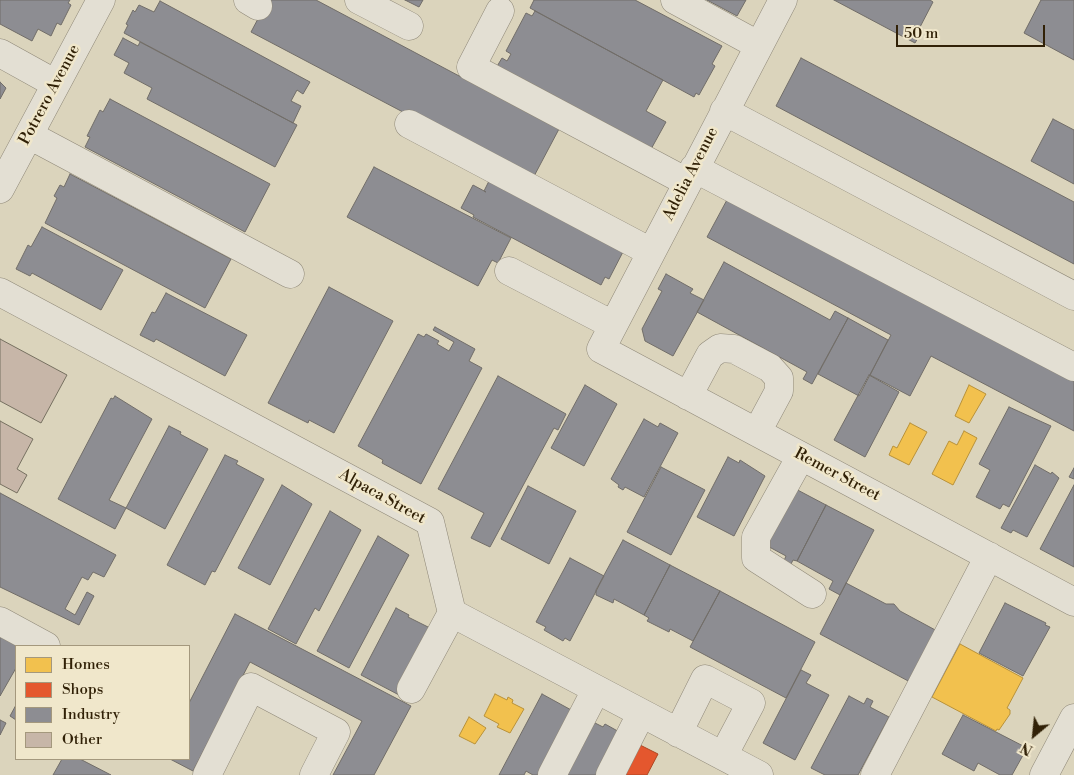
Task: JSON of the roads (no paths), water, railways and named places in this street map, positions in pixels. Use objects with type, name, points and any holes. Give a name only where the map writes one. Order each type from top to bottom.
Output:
[{"type":"street","name":"Potrero Avenue","points":[[0,190],[101,0]]},
{"type":"street","points":[[359,0],[409,26]]},
{"type":"street","points":[[675,0],[758,45]]},
{"type":"street","name":"Adelia Avenue","points":[[600,349],[783,0]]},
{"type":"street","points":[[500,11],[471,67],[1074,367]]},
{"type":"street","points":[[0,53],[56,84]]},
{"type":"street","points":[[724,111],[1074,296]]},
{"type":"street","points":[[409,124],[651,252]]},
{"type":"street","points":[[28,135],[290,274]]},
{"type":"street","points":[[509,271],[613,325]]},
{"type":"street","name":"Alpaca Street","points":[[0,292],[430,522],[452,614]]},
{"type":"street","points":[[688,396],[710,355],[720,348],[734,348],[770,368],[779,378],[779,391],[757,432]]},
{"type":"street","name":"Remer Street","points":[[600,349],[1074,602]]},
{"type":"street","points":[[801,456],[756,537],[756,558],[812,594]]},
{"type":"street","points":[[875,775],[989,556]]},
{"type":"street","points":[[411,689],[452,614],[678,733],[722,763],[759,775]]},
{"type":"street","points":[[0,622],[44,645]]},
{"type":"street","points":[[678,733],[705,678],[751,703],[722,763]]},
{"type":"street","points":[[207,775],[251,687],[336,732],[314,775]]},
{"type":"street","points":[[552,775],[596,690]]},
{"type":"street","points":[[610,775],[641,714]]},
{"type":"street","points":[[1044,775],[1073,720]]}]
